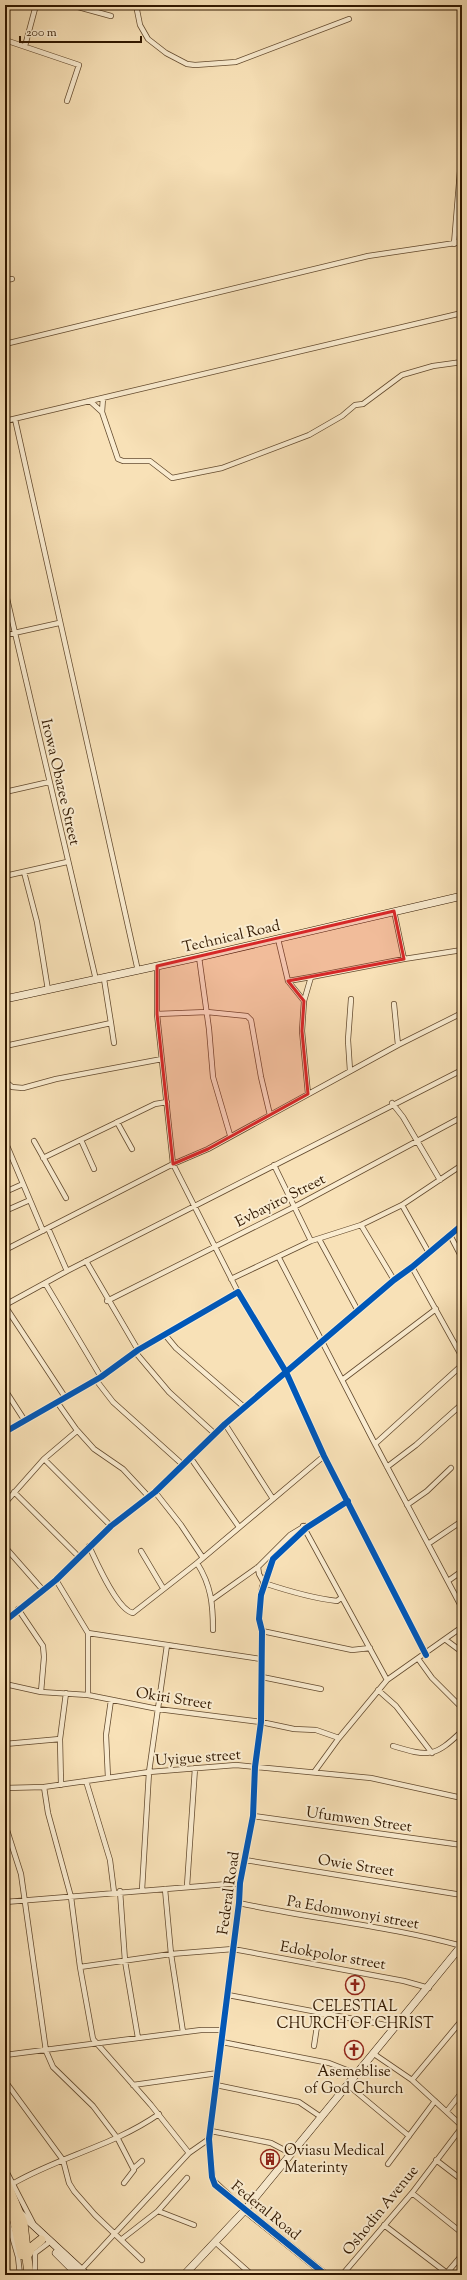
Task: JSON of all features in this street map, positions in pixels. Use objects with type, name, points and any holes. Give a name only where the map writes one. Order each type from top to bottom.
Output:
[{"type":"highway","points":[[9,2182],[13,2213],[22,2251],[24,2275]]},
{"type":"highway","points":[[5,2195],[13,2213],[23,2223],[28,2254],[29,2275]]},
{"type":"highway","points":[[28,2254],[31,2248],[44,2242]]},
{"type":"street","points":[[25,46],[36,5]]},
{"type":"street","points":[[71,5],[111,16]]},
{"type":"street","points":[[136,5],[140,25],[148,39],[166,53],[187,64],[195,65],[236,62],[349,19]]},
{"type":"street","points":[[5,40],[79,65],[67,101]]},
{"type":"street","points":[[454,244],[462,147]]},
{"type":"street","points":[[5,344],[368,256],[462,242]]},
{"type":"street","points":[[5,280],[12,279]]},
{"type":"street","points":[[5,421],[462,313]]},
{"type":"street","points":[[103,398],[102,412],[120,461],[150,461],[172,478],[222,468],[309,435],[342,416],[355,405],[363,404],[402,375],[433,366],[462,362]]},
{"type":"street","points":[[90,402],[102,412]]},
{"type":"street","points":[[15,418],[59,623],[138,970]]},
{"type":"street","name":"Irowa Obazee Street","points":[[5,590],[48,782],[96,980]]},
{"type":"street","points":[[5,635],[59,623]]},
{"type":"street","points":[[5,792],[48,782]]},
{"type":"street","points":[[5,876],[67,862]]},
{"type":"street","points":[[24,872],[37,922],[48,990]]},
{"type":"street","name":"Technical Road","points":[[5,999],[104,979],[462,896]]},
{"type":"street","points":[[394,911],[404,958]]},
{"type":"street","points":[[278,939],[288,981],[304,1001]]},
{"type":"street","points":[[288,981],[404,958],[462,950]]},
{"type":"street","points":[[199,957],[207,1012],[213,1077],[230,1136]]},
{"type":"street","points":[[157,966],[157,1014],[173,1164],[238,1292],[286,1372],[324,1456],[426,1655]]},
{"type":"street","points":[[308,1094],[302,1031],[304,1001],[311,977]]},
{"type":"street","points":[[104,979],[114,1043]]},
{"type":"street","points":[[350,1071],[348,1040],[351,999]]},
{"type":"street","points":[[394,1004],[398,1045]]},
{"type":"street","points":[[157,1014],[207,1012],[247,1016],[251,1020],[261,1077],[270,1115]]},
{"type":"street","points":[[5,1250],[173,1164],[208,1149],[398,1045],[462,1013]]},
{"type":"street","points":[[5,1046],[111,1023]]},
{"type":"street","points":[[5,1081],[12,1087],[23,1088],[56,1078],[162,1059]]},
{"type":"street","points":[[65,1397],[5,1306],[86,1261],[194,1207],[392,1103],[462,1070]]},
{"type":"street","points":[[43,1158],[155,1104],[167,1102]]},
{"type":"street","points":[[392,1103],[418,1141],[440,1180]]},
{"type":"street","name":"Evbayiro Street","points":[[107,1301],[294,1206],[462,1117]]},
{"type":"street","points":[[118,1122],[132,1149]]},
{"type":"street","points":[[80,1140],[94,1169]]},
{"type":"street","points":[[34,1141],[66,1198]]},
{"type":"street","points":[[5,1142],[22,1184],[67,1271]]},
{"type":"street","points":[[274,1165],[311,1241]]},
{"type":"street","points":[[232,1279],[279,1258],[311,1241],[361,1225],[402,1205],[462,1165]]},
{"type":"street","points":[[5,1192],[22,1184]]},
{"type":"street","points":[[5,1211],[30,1200]]},
{"type":"street","points":[[402,1205],[429,1253]]},
{"type":"street","points":[[361,1225],[394,1280]]},
{"type":"street","points":[[5,1621],[42,1588],[56,1580],[78,1556],[110,1526],[155,1492],[182,1464],[225,1424],[322,1343],[394,1280],[412,1267],[462,1225]]},
{"type":"street","points":[[450,1235],[462,1258]]},
{"type":"street","points":[[319,1239],[358,1312]]},
{"type":"street","points":[[279,1258],[322,1343],[462,1608]]},
{"type":"street","points":[[86,1261],[107,1301],[137,1352],[169,1392],[215,1434]]},
{"type":"street","points":[[412,1267],[462,1357]]},
{"type":"street","points":[[45,1283],[101,1377]]},
{"type":"street","points":[[5,1432],[101,1377],[137,1352],[238,1292]]},
{"type":"street","points":[[342,1380],[436,1309]]},
{"type":"street","points":[[166,1336],[176,1348],[244,1408]]},
{"type":"street","points":[[375,1444],[462,1365]]},
{"type":"street","points":[[96,1380],[113,1402],[182,1464]]},
{"type":"street","points":[[5,1390],[25,1421]]},
{"type":"street","points":[[58,1402],[78,1431],[94,1449],[123,1469],[148,1496]]},
{"type":"street","points":[[387,1467],[416,1445],[462,1404]]},
{"type":"street","points":[[225,1424],[273,1499]]},
{"type":"street","points":[[5,1502],[44,1459],[78,1431]]},
{"type":"street","points":[[89,1546],[104,1578],[129,1612],[133,1613],[203,1558],[324,1456]]},
{"type":"street","points":[[190,1457],[240,1527]]},
{"type":"street","points":[[44,1459],[110,1526]]},
{"type":"street","points":[[407,1505],[427,1491],[451,1468]]},
{"type":"street","points":[[14,1492],[78,1556]]},
{"type":"street","points":[[155,1492],[181,1525],[203,1558]]},
{"type":"street","name":"Federal Road","points":[[326,2275],[245,2210],[213,2180],[209,2139],[228,1995],[240,1883],[246,1860],[253,1816],[255,1767],[261,1722],[262,1631],[259,1619],[261,1595],[273,1559],[306,1526],[348,1501]]},
{"type":"street","points":[[428,1544],[462,1521]]},
{"type":"street","points":[[213,1599],[258,1567],[290,1535],[306,1526],[341,1598],[387,1680]]},
{"type":"street","points":[[5,1547],[42,1588]]},
{"type":"street","points":[[141,1551],[163,1588]]},
{"type":"street","points":[[197,1562],[206,1577],[213,1599],[214,1630]]},
{"type":"street","points":[[258,1567],[259,1574],[264,1583],[315,1598],[337,1601],[341,1598]]},
{"type":"street","points":[[448,1581],[462,1570]]},
{"type":"street","points":[[56,1580],[88,1633],[88,1696]]},
{"type":"street","points":[[18,1609],[43,1646],[44,1657],[40,1692]]},
{"type":"street","points":[[315,1771],[339,1738],[387,1680],[419,1660],[462,1627]]},
{"type":"street","points":[[262,1631],[352,1650],[370,1648]]},
{"type":"street","points":[[88,1633],[261,1659]]},
{"type":"street","points":[[446,1640],[462,1652]]},
{"type":"street","points":[[142,1890],[149,1772],[167,1645]]},
{"type":"street","points":[[419,1660],[432,1678],[462,1708]]},
{"type":"street","points":[[262,1677],[321,1689]]},
{"type":"street","name":"Okiri Street","points":[[5,1684],[40,1692],[88,1696],[158,1709],[261,1722],[294,1729],[316,1730],[339,1738]]},
{"type":"street","points":[[378,1690],[396,1706],[432,1753]]},
{"type":"street","points":[[61,1785],[60,1739],[66,1693]]},
{"type":"street","points":[[108,1778],[106,1734],[111,1700]]},
{"type":"street","points":[[393,1746],[413,1752],[432,1753],[447,1745],[462,1731]]},
{"type":"street","points":[[5,1744],[60,1739]]},
{"type":"street","name":"Uyigue street","points":[[5,1788],[44,1787],[149,1772],[236,1765],[315,1771],[371,1778],[462,1798]]},
{"type":"street","points":[[187,1886],[195,1768]]},
{"type":"street","points":[[86,1781],[110,1860],[114,1892]]},
{"type":"street","points":[[44,1787],[48,1813],[71,1897],[80,1967],[91,2032],[96,2044],[159,2114],[189,2153]]},
{"type":"street","name":"Ufumwen Street","points":[[253,1816],[462,1845]]},
{"type":"street","points":[[5,1824],[21,1874],[46,2051],[53,2067],[93,2106],[118,2139],[134,2168]]},
{"type":"street","name":"Owie Street","points":[[246,1860],[462,1895]]},
{"type":"street","points":[[5,1902],[71,1897],[120,1891],[240,1883]]},
{"type":"street","points":[[165,1889],[170,1954],[183,2032]]},
{"type":"street","points":[[120,1891],[125,1961],[138,2038]]},
{"type":"street","name":"Pa Edomwonyi street","points":[[239,1903],[281,1912],[406,1933],[462,1946]]},
{"type":"street","points":[[184,2275],[245,2210],[462,1946]]},
{"type":"street","name":"Edokpolor street","points":[[80,1967],[170,1954],[233,1949],[390,1978],[429,1988]]},
{"type":"street","points":[[228,1995],[396,2027]]},
{"type":"street","points":[[314,2046],[318,2013]]},
{"type":"street","points":[[412,2080],[462,2020]]},
{"type":"street","points":[[5,2055],[46,2051],[183,2032],[223,2030]]},
{"type":"street","points":[[222,2042],[329,2063],[357,2074]]},
{"type":"street","points":[[374,2054],[412,2080],[462,2126]]},
{"type":"street","points":[[133,2085],[218,2073]]},
{"type":"street","points":[[5,2081],[63,2160],[69,2183],[74,2191],[95,2215],[115,2232],[142,2260]]},
{"type":"street","points":[[348,2085],[409,2136]]},
{"type":"street","points":[[216,2086],[299,2102],[321,2117]]},
{"type":"street","points":[[446,2110],[462,2092]]},
{"type":"street","points":[[388,2164],[435,2101]]},
{"type":"street","points":[[9,2182],[118,2139],[159,2114]]},
{"type":"street","name":"Oshodin Avenue","points":[[342,2275],[412,2193],[462,2126]]},
{"type":"street","points":[[211,2131],[271,2143],[292,2154]]},
{"type":"street","points":[[82,2273],[115,2232],[189,2153],[209,2139]]},
{"type":"street","points":[[436,2160],[462,2180]]},
{"type":"street","points":[[124,2183],[134,2172],[134,2168],[142,2161]]},
{"type":"street","points":[[5,2170],[9,2182],[36,2228]]},
{"type":"street","points":[[122,2239],[158,2211],[187,2178]]},
{"type":"street","points":[[412,2193],[462,2233]]},
{"type":"street","points":[[158,2211],[194,2225]]},
{"type":"street","points":[[13,2213],[36,2228],[82,2273]]},
{"type":"street","points":[[13,2213],[20,2275]]},
{"type":"street","points":[[23,2223],[82,2273]]},
{"type":"street","points":[[384,2225],[446,2274],[462,2255]]},
{"type":"street","points":[[35,2275],[35,2253],[44,2242]]},
{"type":"street","points":[[215,2242],[252,2275]]},
{"type":"highlighted area","points":[[394,911],[404,959],[288,981],[304,1001],[302,1031],[308,1094],[208,1149],[173,1164],[157,1014],[157,966]]},
{"type":"cycle path","points":[[5,1621],[56,1580],[111,1526],[155,1492],[225,1424],[394,1280],[412,1267],[462,1225]]},
{"type":"cycle path","points":[[5,1432],[101,1377],[138,1350],[238,1292],[286,1372],[324,1456],[426,1655]]},
{"type":"cycle path","points":[[326,2275],[215,2185],[212,2177],[209,2139],[239,1903],[240,1883],[253,1816],[255,1767],[261,1722],[262,1631],[259,1619],[261,1595],[273,1559],[306,1528],[348,1501]]},
{"type":"place","name":"CELESTIAL CHURCH OF CHRIST","points":[[355,1985]]},
{"type":"place","name":"Asemeblise of God Church","points":[[354,2050]]},
{"type":"place","name":"Oviasu Medical Materinty","points":[[270,2159]]}]
